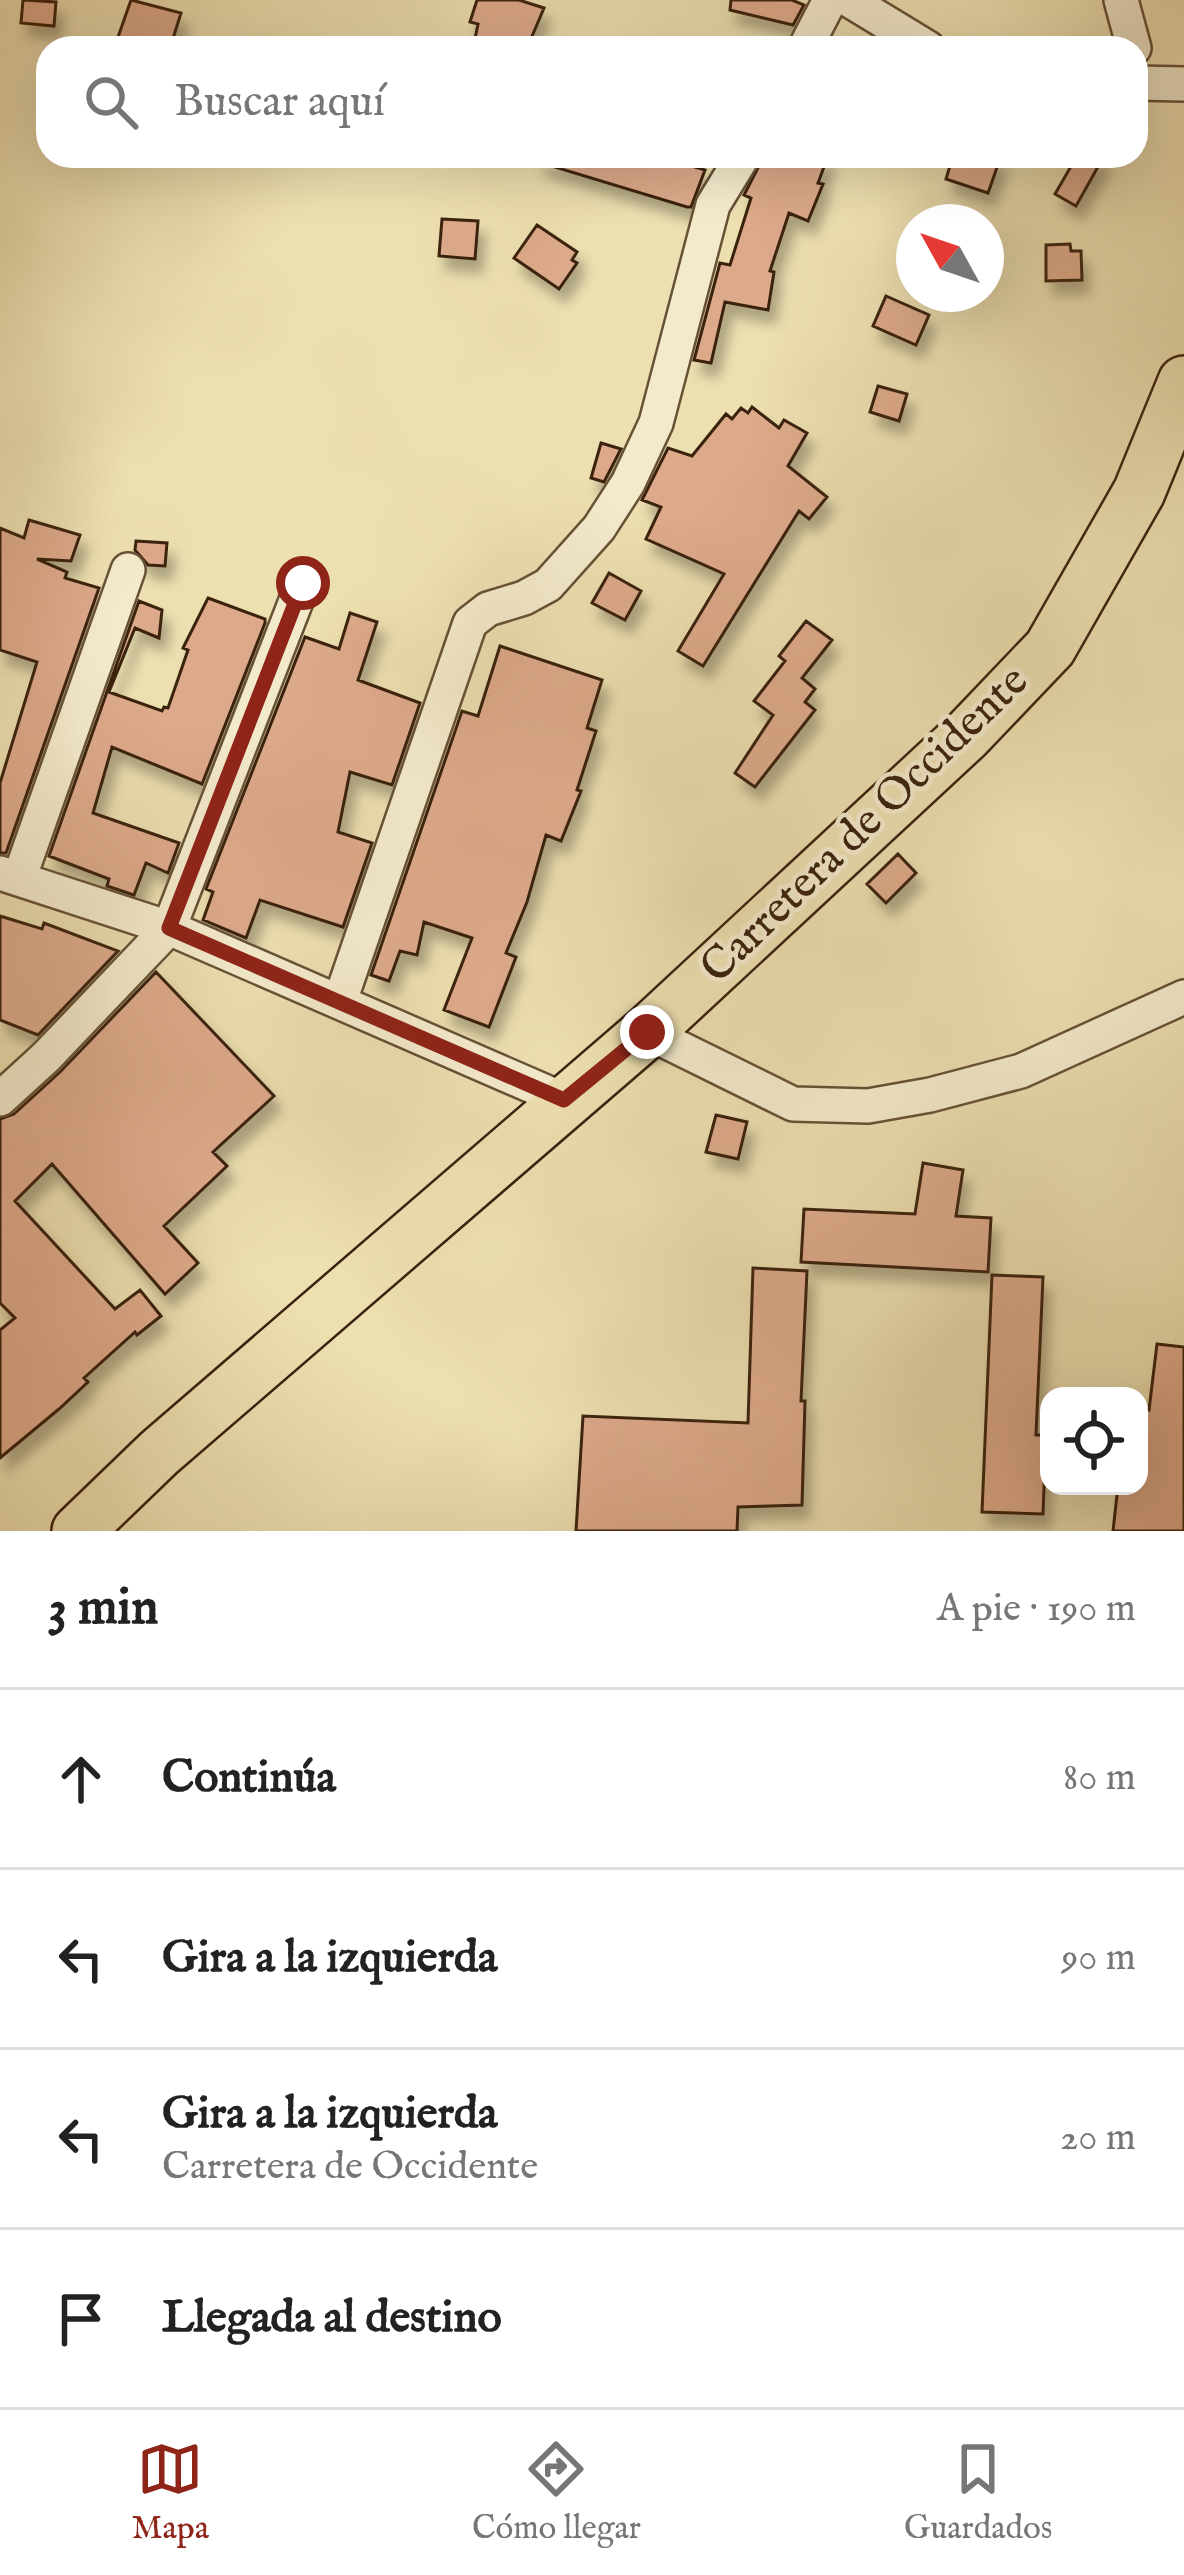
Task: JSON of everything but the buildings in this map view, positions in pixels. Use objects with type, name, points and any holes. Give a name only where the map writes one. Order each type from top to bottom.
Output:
[{"type":"main road","name":"Carretera de Occidente","points":[[78,1531],[159,1453],[647,1032],[968,735],[1050,648],[1139,492],[1184,382]]},
{"type":"street","points":[[812,36],[830,0]]},
{"type":"street","points":[[848,0],[908,36]]},
{"type":"street","points":[[1121,0],[1130,36]]},
{"type":"street","points":[[1148,77],[1184,84]]},
{"type":"street","points":[[340,1001],[470,622],[488,609],[548,585],[599,528],[628,483],[656,423],[713,206],[736,168]]},
{"type":"street","points":[[128,570],[10,874],[169,928],[564,1100]]},
{"type":"street","points":[[0,1100],[169,928],[303,583]]},
{"type":"street","points":[[647,1032],[793,1104],[868,1106],[929,1096],[1021,1071],[1184,997]]},
{"type":"route","points":[[303,583],[169,928],[564,1100],[647,1032]]}]
